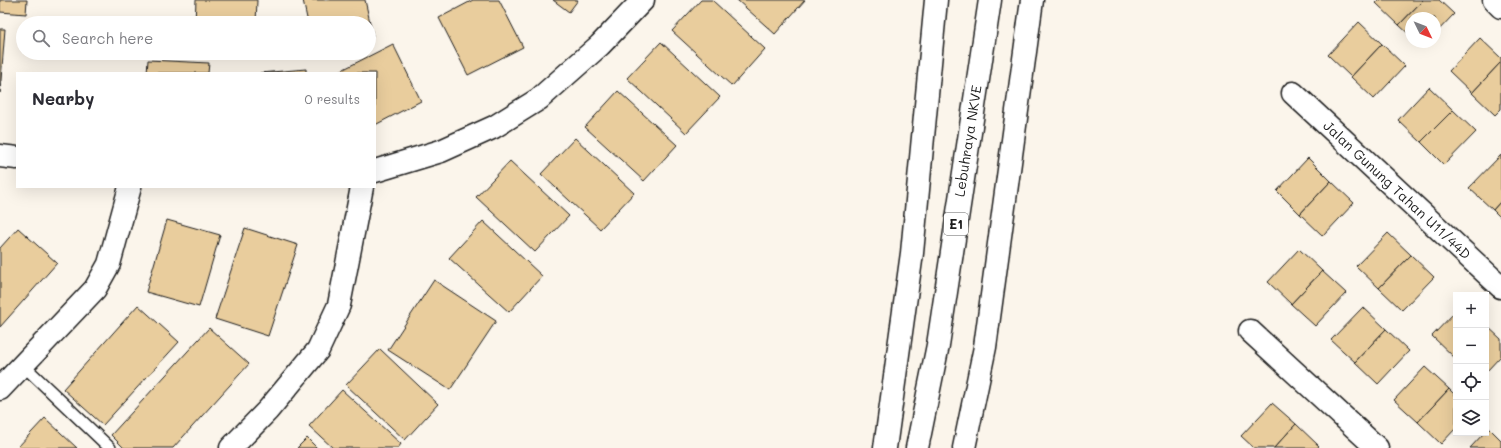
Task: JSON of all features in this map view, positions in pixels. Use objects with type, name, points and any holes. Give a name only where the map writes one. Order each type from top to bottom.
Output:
[{"type":"main road","points":[[376,171],[441,151],[494,127],[533,103],[600,45],[643,0]]},
{"type":"main road","points":[[885,448],[912,253],[936,0]]},
{"type":"main road","name":"Lebuhraya NKVE","points":[[917,448],[938,345],[990,0]]},
{"type":"main road","points":[[964,448],[985,347],[1032,0]]},
{"type":"main road","points":[[1022,71],[1041,0]]},
{"type":"main road","points":[[1494,0],[1501,6]]},
{"type":"main road","name":"Jalan Gunung Tahan U11/44D","points":[[1293,93],[1501,287]]},
{"type":"main road","points":[[0,156],[16,158]]},
{"type":"main road","points":[[0,389],[95,289],[108,264],[130,188]]},
{"type":"main road","points":[[231,448],[268,410],[318,350],[338,305],[362,188]]},
{"type":"main road","points":[[1250,331],[1377,448]]},
{"type":"lane","points":[[23,365],[110,448]]},
{"type":"building","points":[[0,0],[27,0],[26,14],[0,12]]},
{"type":"building","points":[[196,0],[257,0],[256,16],[195,16]]},
{"type":"building","points":[[303,0],[365,0],[369,16],[306,16]]},
{"type":"building","points":[[473,0],[499,0],[523,47],[468,75],[439,18]]},
{"type":"building","points":[[553,0],[578,0],[569,12]]},
{"type":"building","points":[[701,0],[712,0],[765,49],[732,86],[672,31]]},
{"type":"building","points":[[737,0],[805,0],[775,34]]},
{"type":"building","points":[[1379,0],[1423,0],[1411,12],[1405,12],[1405,19],[1399,25],[1376,3]]},
{"type":"building","points":[[1423,0],[1439,0],[1454,14],[1441,28],[1441,12],[1411,12]]},
{"type":"building","points":[[1405,19],[1405,30],[1399,25]]},
{"type":"building","points":[[1359,22],[1382,44],[1351,77],[1328,55]]},
{"type":"building","points":[[0,29],[5,29],[0,93]]},
{"type":"building","points":[[1480,38],[1501,58],[1501,62],[1472,93],[1449,71]]},
{"type":"building","points":[[661,42],[720,97],[686,133],[627,78]]},
{"type":"building","points":[[393,44],[421,101],[376,124],[376,72],[338,72],[362,60],[376,60],[376,53]]},
{"type":"building","points":[[1382,44],[1405,66],[1374,99],[1351,77]]},
{"type":"building","points":[[148,60],[209,63],[208,72],[147,72]]},
{"type":"building","points":[[1501,62],[1501,109],[1495,115],[1472,93]]},
{"type":"building","points":[[306,69],[306,72],[272,72]]},
{"type":"building","points":[[1429,87],[1453,110],[1421,142],[1398,120]]},
{"type":"building","points":[[618,91],[677,145],[644,181],[585,127]]},
{"type":"building","points":[[1453,110],[1476,132],[1444,165],[1421,142]]},
{"type":"building","points":[[575,138],[634,193],[600,229],[541,174]]},
{"type":"building","points":[[1501,155],[1501,201],[1493,210],[1469,188]]},
{"type":"building","points":[[1308,158],[1331,181],[1300,214],[1277,191]]},
{"type":"building","points":[[510,161],[569,216],[535,252],[476,197]]},
{"type":"building","points":[[1331,181],[1354,203],[1323,236],[1300,214]]},
{"type":"building","points":[[1501,201],[1501,218],[1493,210]]},
{"type":"building","points":[[167,220],[220,235],[199,307],[146,292]]},
{"type":"building","points":[[483,221],[542,276],[509,312],[449,258]]},
{"type":"building","points":[[18,228],[57,263],[0,327],[0,248]]},
{"type":"building","points":[[245,228],[298,245],[268,336],[215,319]]},
{"type":"building","points":[[1388,233],[1411,255],[1379,288],[1356,266]]},
{"type":"building","points":[[1299,249],[1322,271],[1291,304],[1268,282]]},
{"type":"building","points":[[1411,255],[1434,277],[1402,310],[1379,288]]},
{"type":"building","points":[[1322,271],[1346,293],[1315,326],[1291,304]]},
{"type":"building","points":[[434,280],[496,321],[450,390],[388,350]]},
{"type":"building","points":[[138,305],[179,342],[103,425],[63,389]]},
{"type":"building","points":[[1363,307],[1386,329],[1355,362],[1331,340]]},
{"type":"building","points":[[1453,314],[1453,356],[1432,336]]},
{"type":"building","points":[[209,328],[249,364],[173,448],[124,448],[111,435]]},
{"type":"building","points":[[1489,328],[1501,339],[1501,356],[1489,369]]},
{"type":"building","points":[[1386,329],[1409,351],[1378,384],[1355,362]]},
{"type":"building","points":[[380,349],[438,404],[405,440],[346,385]]},
{"type":"building","points":[[1425,367],[1449,389],[1418,422],[1394,400]]},
{"type":"building","points":[[1449,389],[1453,393],[1453,431],[1441,444],[1418,422]]},
{"type":"building","points":[[342,390],[401,444],[398,448],[333,448],[309,426]]},
{"type":"building","points":[[1272,403],[1296,424],[1274,448],[1254,448],[1241,436]]},
{"type":"building","points":[[45,418],[77,448],[17,448]]},
{"type":"building","points":[[1296,424],[1319,446],[1317,448],[1274,448]]},
{"type":"building","points":[[1489,428],[1501,440],[1501,448],[1470,448],[1481,436],[1489,436]]},
{"type":"building","points":[[307,438],[317,448],[297,448]]}]
